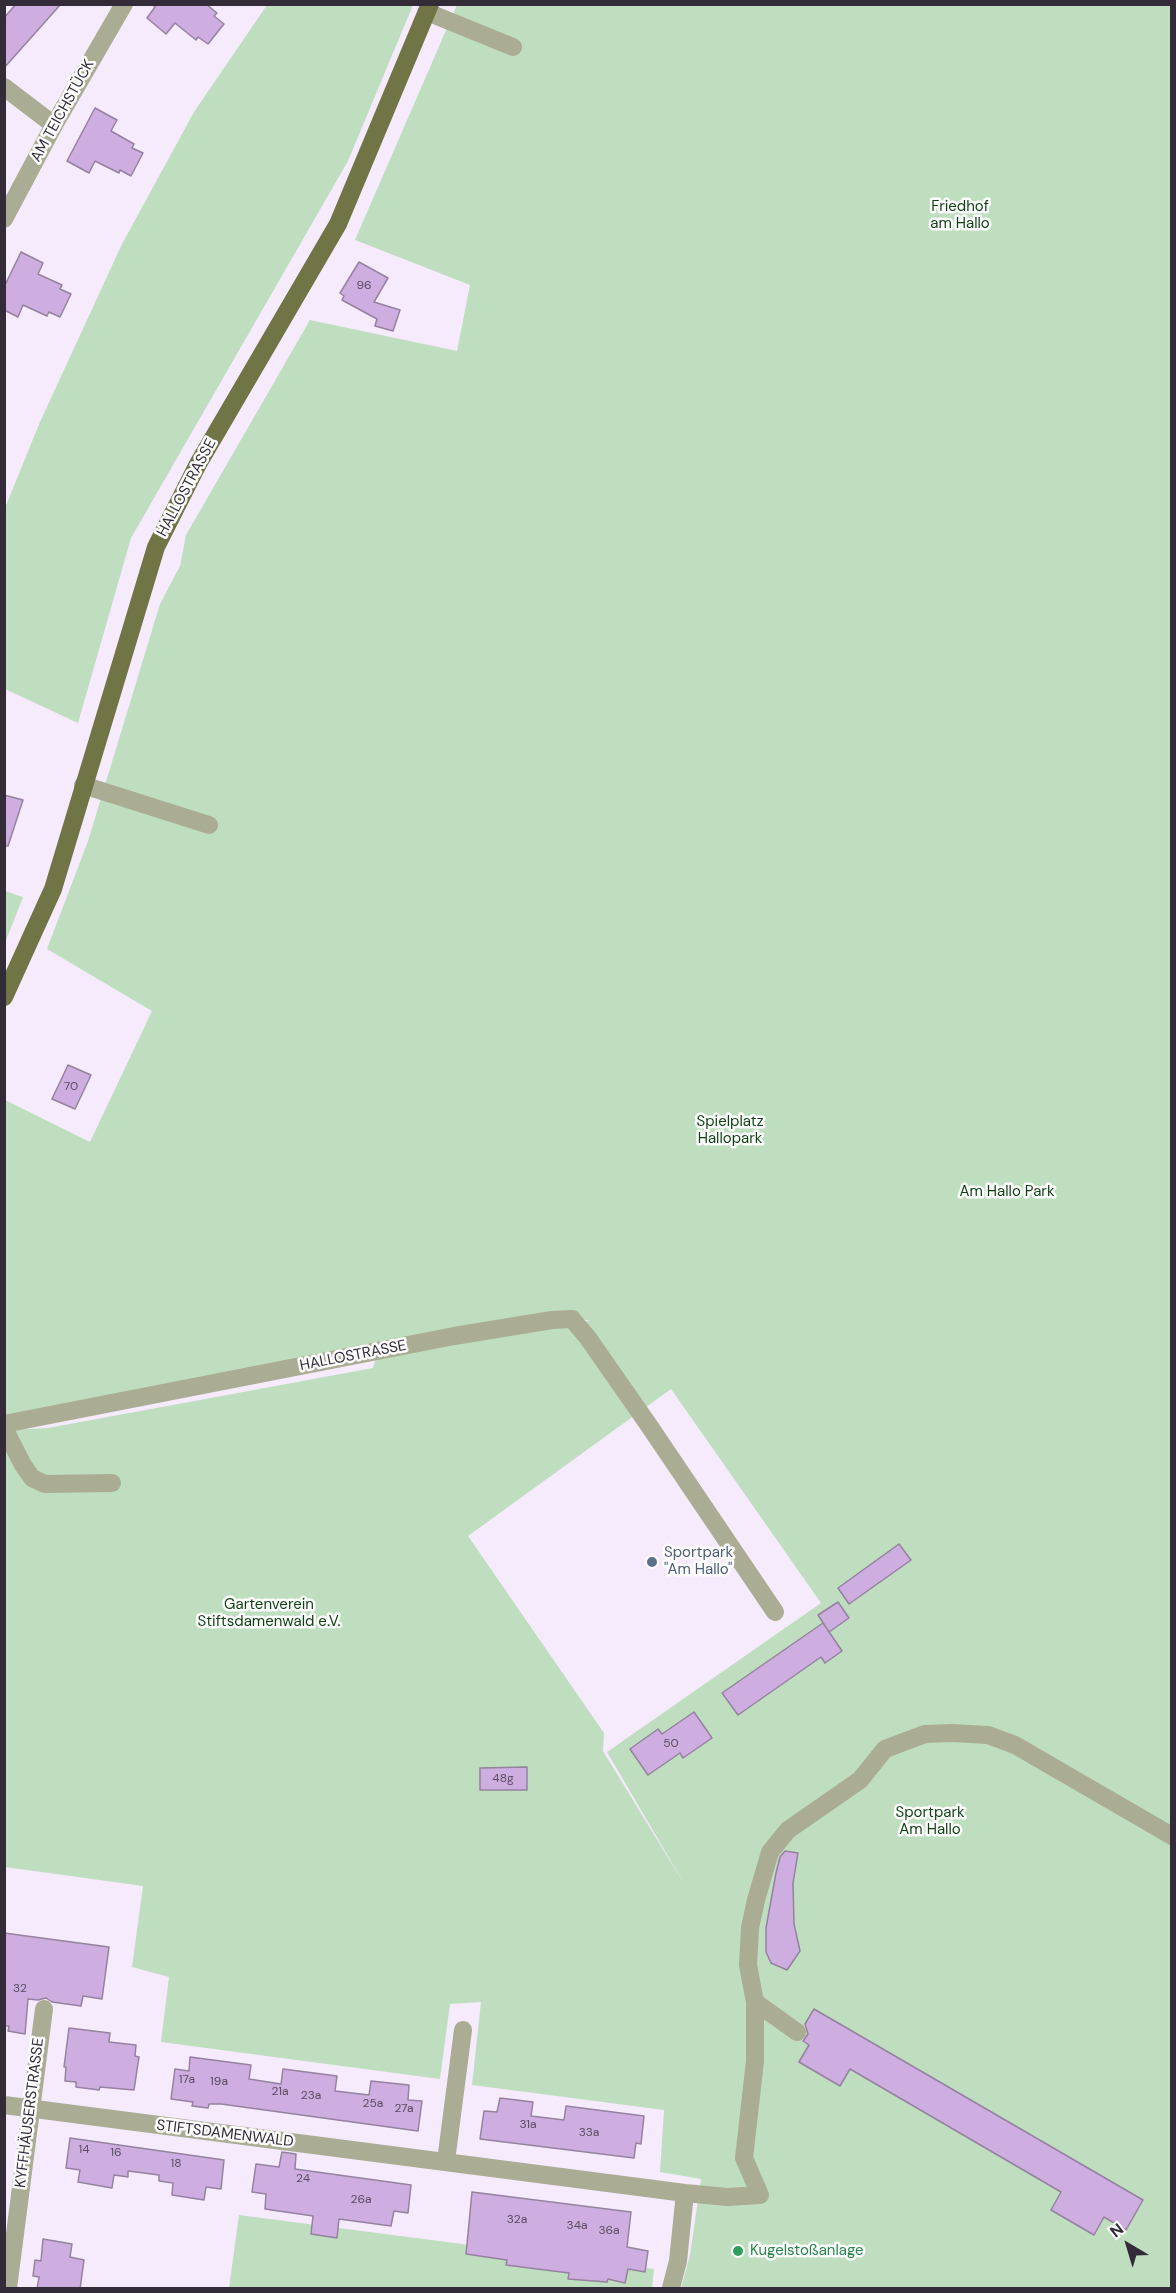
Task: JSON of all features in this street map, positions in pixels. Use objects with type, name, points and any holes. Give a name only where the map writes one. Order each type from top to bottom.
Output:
[{"type":"main road","name":"HALLOSTRASSE","points":[[4,997],[53,890],[156,547],[198,464],[338,224],[428,8]]},
{"type":"street","name":"AM TEICHSTÜCK","points":[[4,219],[54,125],[124,4]]},
{"type":"street","points":[[428,8],[513,47]]},
{"type":"street","points":[[4,87],[54,125]]},
{"type":"street","points":[[83,785],[209,825]]},
{"type":"street","name":"HALLOSTRASSE","points":[[4,1424],[454,1336],[552,1320],[572,1319],[588,1338],[650,1427],[775,1612]]},
{"type":"street","points":[[4,1428],[22,1466],[32,1478],[45,1484],[112,1483]]},
{"type":"street","points":[[797,2031],[755,2002],[748,1965],[750,1928],[770,1852],[788,1830],[860,1780],[885,1749],[925,1734],[988,1735],[1039,1757],[1172,1836]]},
{"type":"street","name":"STIFTSDAMENWALD","points":[[4,2105],[685,2193],[727,2197],[760,2195],[744,2158],[755,2061],[755,2002]]},
{"type":"street","name":"KYFFHÄUSERSTRASSE","points":[[8,2289],[44,2008]]},
{"type":"street","points":[[446,2161],[463,2030]]},
{"type":"street","points":[[671,2289],[678,2260],[685,2193]]},
{"type":"green space","points":[[267,5],[413,5],[348,161],[131,538],[78,723],[5,689],[5,508],[40,422],[122,244],[194,112]]},
{"type":"green space","points":[[457,5],[1171,5],[1171,2288],[681,2288],[690,2255],[701,2179],[660,2172],[664,2110],[472,2085],[481,2002],[450,2004],[440,2079],[161,2042],[169,1977],[132,1967],[143,1886],[5,1867],[5,1430],[48,1428],[373,1368],[377,1355],[551,1321],[591,1321],[571,1317],[5,1418],[5,1100],[90,1142],[152,1011],[47,949],[88,841],[160,604],[180,566],[186,535],[310,320],[457,351],[470,285],[355,240]],"holes":[[[671,1389],[821,1603],[607,1752],[686,1887],[603,1751],[604,1733],[468,1536]]]},
{"type":"green space","points":[[4,891],[23,897],[5,943]]},
{"type":"green space","points":[[239,2215],[654,2269],[652,2288],[229,2288]]},
{"type":"building","points":[[16,4],[61,4],[4,68],[4,18]]},
{"type":"building","points":[[152,4],[206,4],[217,13],[214,16],[224,24],[208,44],[198,37],[196,40],[175,23],[166,34],[147,18],[155,7]]},
{"type":"building","points":[[95,108],[117,120],[111,131],[134,144],[132,148],[143,153],[131,176],[120,170],[119,173],[95,161],[89,173],[67,161]]},
{"type":"building","points":[[21,252],[43,263],[38,274],[62,285],[60,289],[71,294],[60,317],[49,312],[47,316],[23,305],[18,317],[4,310],[4,287]]},
{"type":"building","points":[[359,262],[388,278],[374,302],[400,310],[393,331],[375,326],[377,319],[342,300],[344,296],[340,293]]},
{"type":"building","points":[[4,795],[23,800],[8,846],[4,846]]},
{"type":"building","points":[[68,1065],[91,1075],[75,1109],[52,1099]]},
{"type":"building","points":[[899,1544],[911,1560],[849,1604],[838,1588]]},
{"type":"building","points":[[838,1602],[849,1618],[829,1632],[818,1615]]},
{"type":"building","points":[[823,1623],[842,1651],[825,1663],[821,1657],[738,1715],[722,1693]]},
{"type":"building","points":[[694,1712],[712,1738],[683,1758],[680,1753],[648,1775],[630,1749],[658,1729],[662,1734]]},
{"type":"building","points":[[527,1767],[527,1790],[480,1790],[480,1768]]},
{"type":"building","points":[[785,1851],[798,1853],[793,1883],[794,1924],[800,1951],[787,1970],[771,1963],[766,1952],[766,1928],[776,1873],[780,1857]]},
{"type":"building","points":[[4,1933],[109,1947],[102,1999],[83,1996],[81,2006],[52,2002],[46,1998],[28,1999],[25,2034],[8,2031],[9,2026],[4,2026]]},
{"type":"building","points":[[814,2009],[1143,2200],[1126,2230],[1104,2217],[1094,2235],[1051,2210],[1061,2192],[850,2069],[840,2086],[799,2062],[809,2045],[803,2041],[808,2034],[805,2024]]},
{"type":"building","points":[[69,2028],[110,2033],[109,2042],[136,2045],[135,2056],[139,2057],[134,2090],[100,2087],[99,2090],[76,2087],[76,2082],[65,2081],[66,2067],[64,2067]]},
{"type":"building","points":[[190,2057],[251,2065],[249,2079],[281,2084],[283,2069],[337,2076],[335,2091],[369,2095],[371,2081],[409,2085],[408,2100],[422,2101],[418,2131],[221,2104],[209,2104],[208,2108],[192,2106],[193,2102],[171,2099],[175,2069],[189,2071]]},
{"type":"building","points":[[500,2098],[533,2102],[531,2116],[564,2120],[566,2106],[644,2116],[641,2144],[636,2143],[634,2158],[480,2139],[484,2111],[497,2112]]},
{"type":"building","points":[[70,2138],[224,2160],[221,2189],[206,2187],[204,2200],[172,2195],[173,2183],[159,2181],[159,2175],[128,2171],[128,2177],[114,2175],[112,2188],[78,2182],[80,2170],[66,2168]]},
{"type":"building","points":[[282,2152],[296,2154],[295,2169],[411,2185],[408,2213],[394,2211],[391,2226],[339,2219],[337,2238],[311,2234],[313,2216],[265,2209],[266,2194],[252,2192],[256,2164],[279,2167]]},
{"type":"building","points":[[472,2192],[631,2212],[627,2247],[648,2251],[645,2272],[628,2269],[625,2283],[608,2279],[607,2282],[568,2279],[569,2273],[506,2265],[507,2260],[466,2254]]},
{"type":"building","points":[[43,2239],[72,2244],[70,2257],[84,2260],[80,2289],[37,2289],[39,2277],[33,2276],[35,2260],[41,2261]]},
{"type":"place","name":"Sportpark \"Am Hallo\"","points":[[652,1562]]},
{"type":"place","name":"Kugelstoßanlage","points":[[738,2251]]},
{"type":"park label","name":"Friedhof am Hallo","points":[[960,216]]},
{"type":"park label","name":"Spielplatz Hallopark","points":[[730,1130]]},
{"type":"park label","name":"Am Hallo Park","points":[[1007,1192]]},
{"type":"park label","name":"Gartenverein Stiftsdamenwald e.V.","points":[[269,1614]]},
{"type":"park label","name":"Sportpark Am Hallo","points":[[930,1822]]}]
